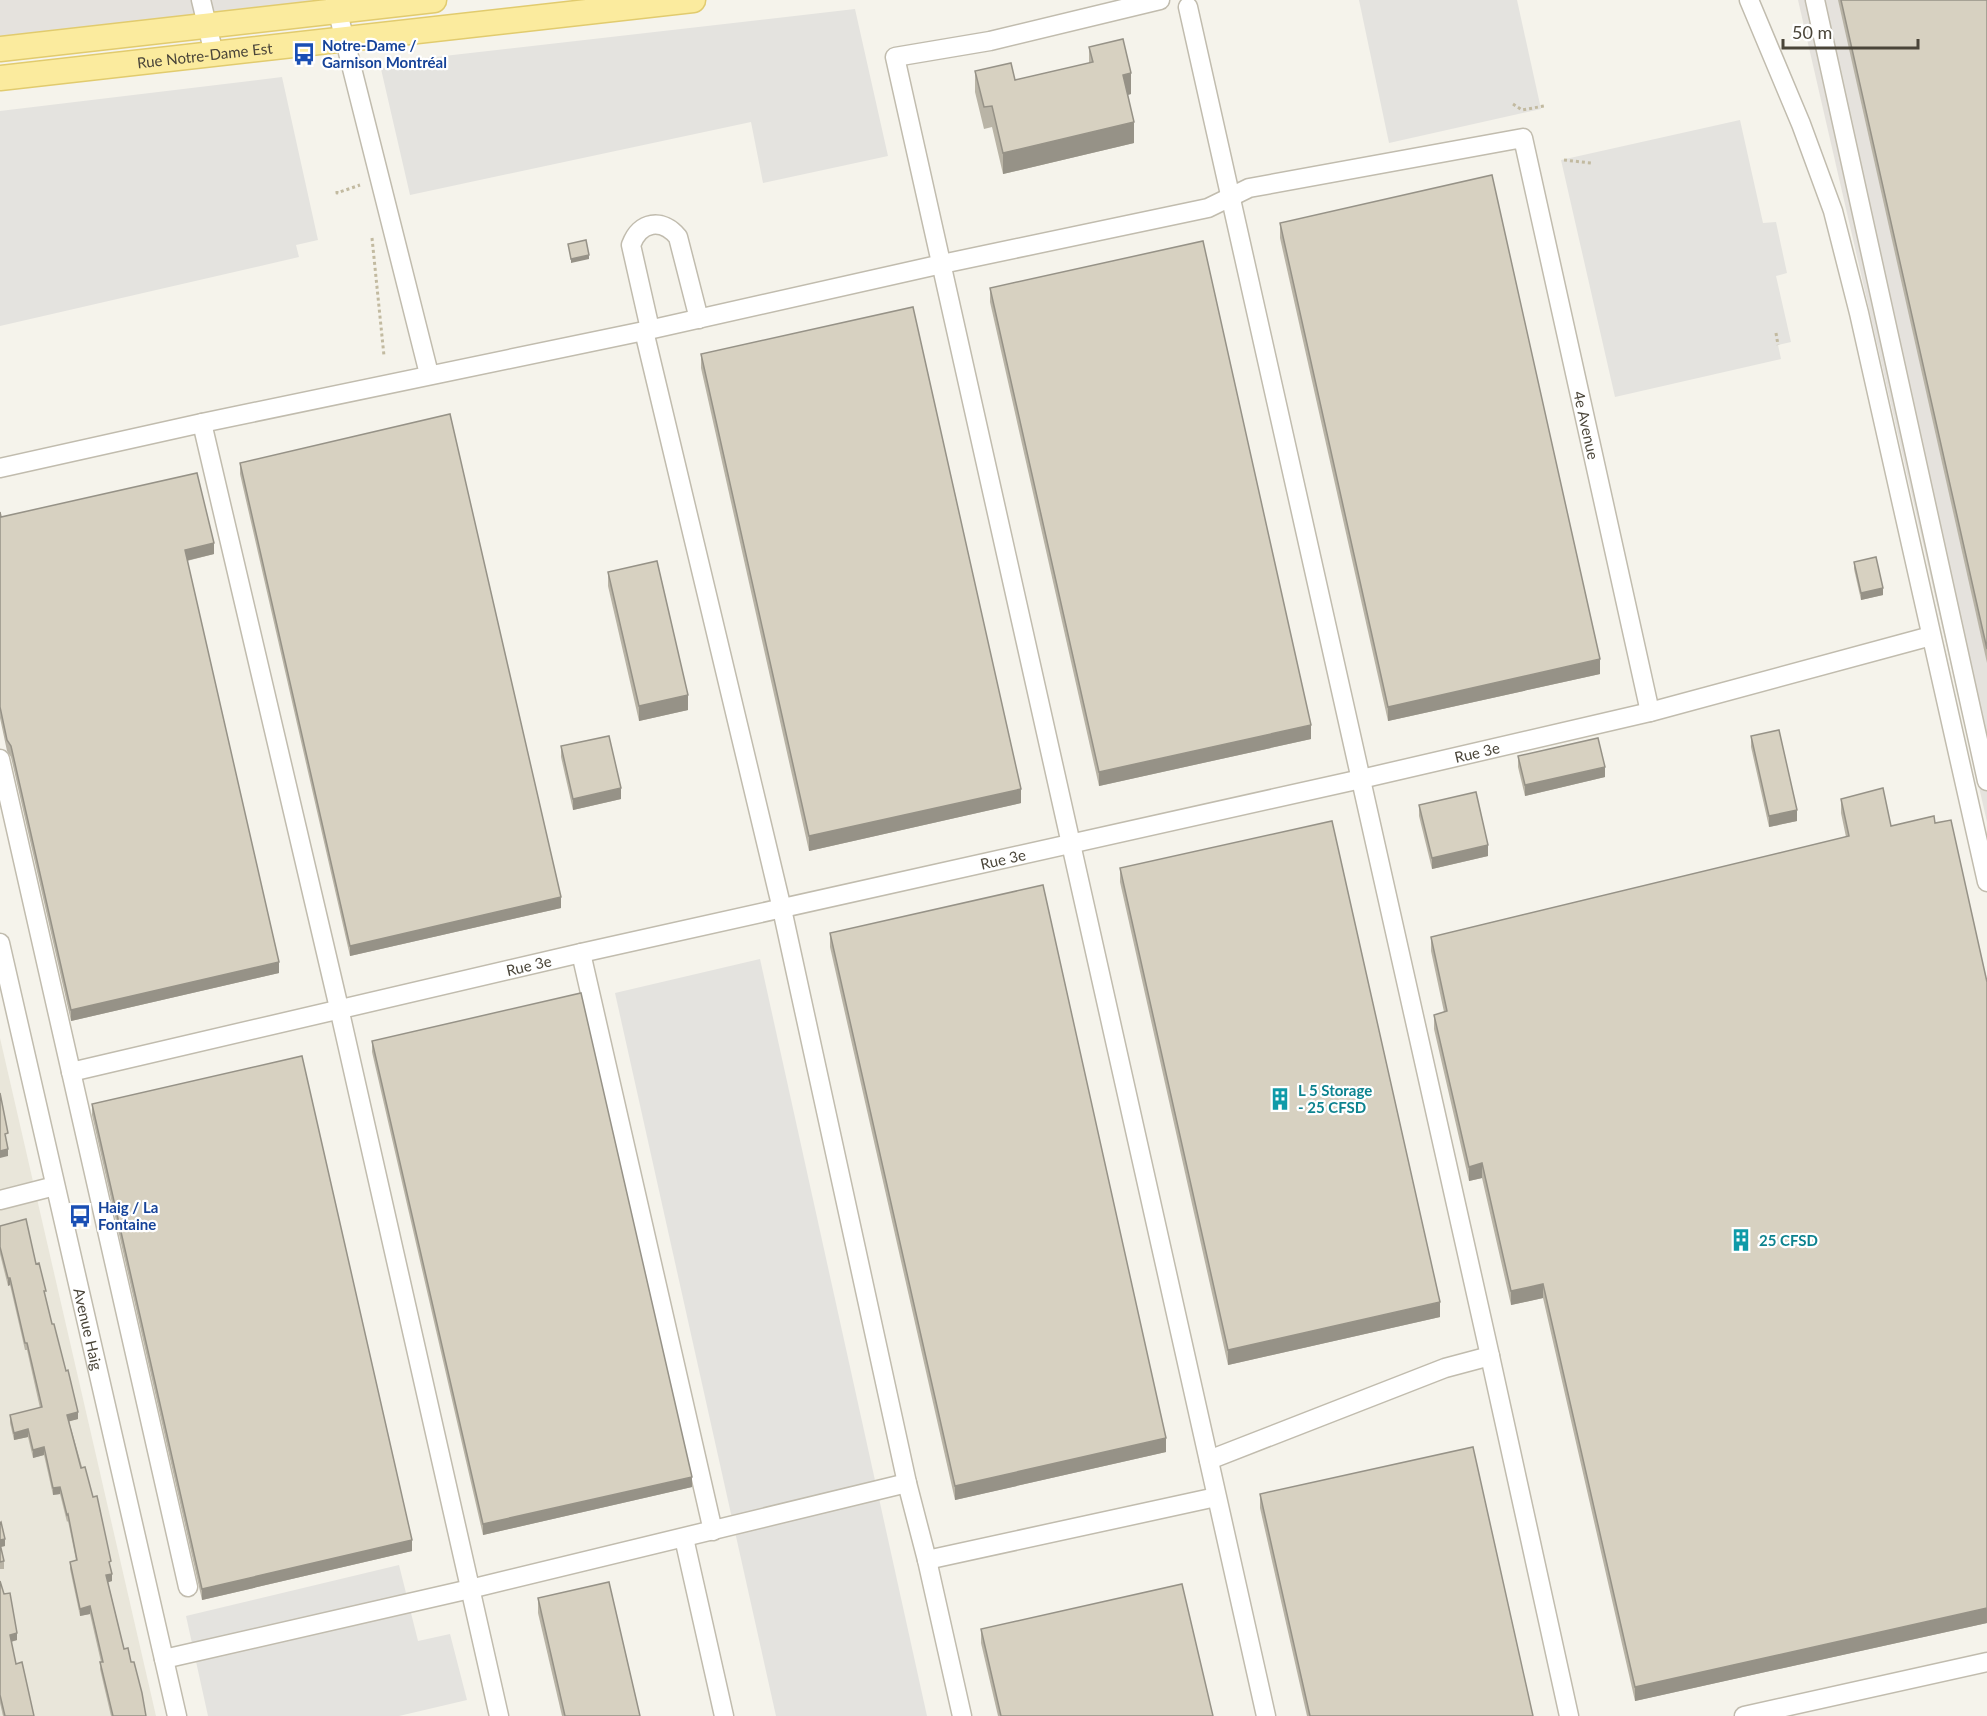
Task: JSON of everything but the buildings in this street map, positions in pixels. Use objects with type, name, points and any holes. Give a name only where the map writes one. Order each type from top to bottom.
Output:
[{"type":"main road","name":"Rue Notre-Dame Est","points":[[0,49],[207,25],[336,5],[434,0]]},
{"type":"main road","name":"Rue Notre-Dame Est","points":[[0,78],[693,0]]},
{"type":"street","points":[[201,0],[214,54]]},
{"type":"street","points":[[1160,0],[990,41],[895,57],[1266,1716]]},
{"type":"street","points":[[1749,0],[1801,124],[1833,211],[1859,314],[1987,882]]},
{"type":"street","points":[[1815,0],[1983,741],[1987,781]]},
{"type":"street","points":[[336,5],[429,375]]},
{"type":"street","points":[[1188,7],[1569,1716]]},
{"type":"street","name":"4e Avenue","points":[[1230,197],[1249,188],[1523,138],[1650,712]]},
{"type":"street","points":[[0,468],[1208,208],[1230,197]]},
{"type":"street","points":[[699,319],[678,237],[670,227],[660,224],[641,230],[635,236],[632,245],[647,330],[782,909],[907,1483],[962,1716]]},
{"type":"street","points":[[202,423],[339,1008],[499,1716]]},
{"type":"street","name":"Rue 3e","points":[[71,1071],[339,1008],[1650,712],[1931,636]]},
{"type":"street","points":[[0,759],[188,1587]]},
{"type":"street","name":"Avenue Haig","points":[[0,943],[177,1716]]},
{"type":"street","points":[[581,953],[713,1531]]},
{"type":"street","points":[[0,1200],[55,1186]]},
{"type":"street","points":[[1209,1460],[1445,1368],[1490,1356]]},
{"type":"street","points":[[164,1659],[470,1589],[907,1483]]},
{"type":"street","points":[[927,1560],[1216,1497]]},
{"type":"street","points":[[684,1538],[724,1716]]},
{"type":"street","points":[[1744,1716],[1987,1662]]},
{"type":"path","points":[[1513,104],[1522,110],[1544,106]]},
{"type":"path","points":[[1564,160],[1591,163]]},
{"type":"path","points":[[337,191],[338,193],[360,186]]},
{"type":"path","points":[[372,238],[384,356]]},
{"type":"path","points":[[1776,333],[1778,345]]},
{"type":"shaded area","points":[[0,0],[363,0],[0,40]]},
{"type":"shaded area","points":[[1359,0],[1517,0],[1541,109],[1389,143]]},
{"type":"shaded area","points":[[1798,0],[1987,0],[1987,822]]},
{"type":"shaded area","points":[[855,9],[888,156],[763,183],[751,122],[410,195],[381,69],[400,61]]},
{"type":"shaded area","points":[[282,77],[318,240],[296,245],[299,257],[0,326],[0,111]]},
{"type":"shaded area","points":[[1740,120],[1763,223],[1776,222],[1787,273],[1776,276],[1791,342],[1778,345],[1781,359],[1615,397],[1561,160]]},
{"type":"shaded area","points":[[760,959],[927,1716],[776,1716],[615,993]]},
{"type":"shaded area","points":[[0,1038],[156,1716],[0,1716]]},
{"type":"shaded area","points":[[399,1565],[418,1641],[450,1634],[467,1700],[399,1716],[208,1716],[186,1616]]},
{"type":"place","name":"Notre-Dame / Garnison Montréal","points":[[304,54]]},
{"type":"place","name":"L 5 Storage - 25 CFSD","points":[[1280,1099]]},
{"type":"place","name":"Haig / La Fontaine","points":[[80,1216]]},
{"type":"place","name":"25 CFSD","points":[[1741,1240]]}]
